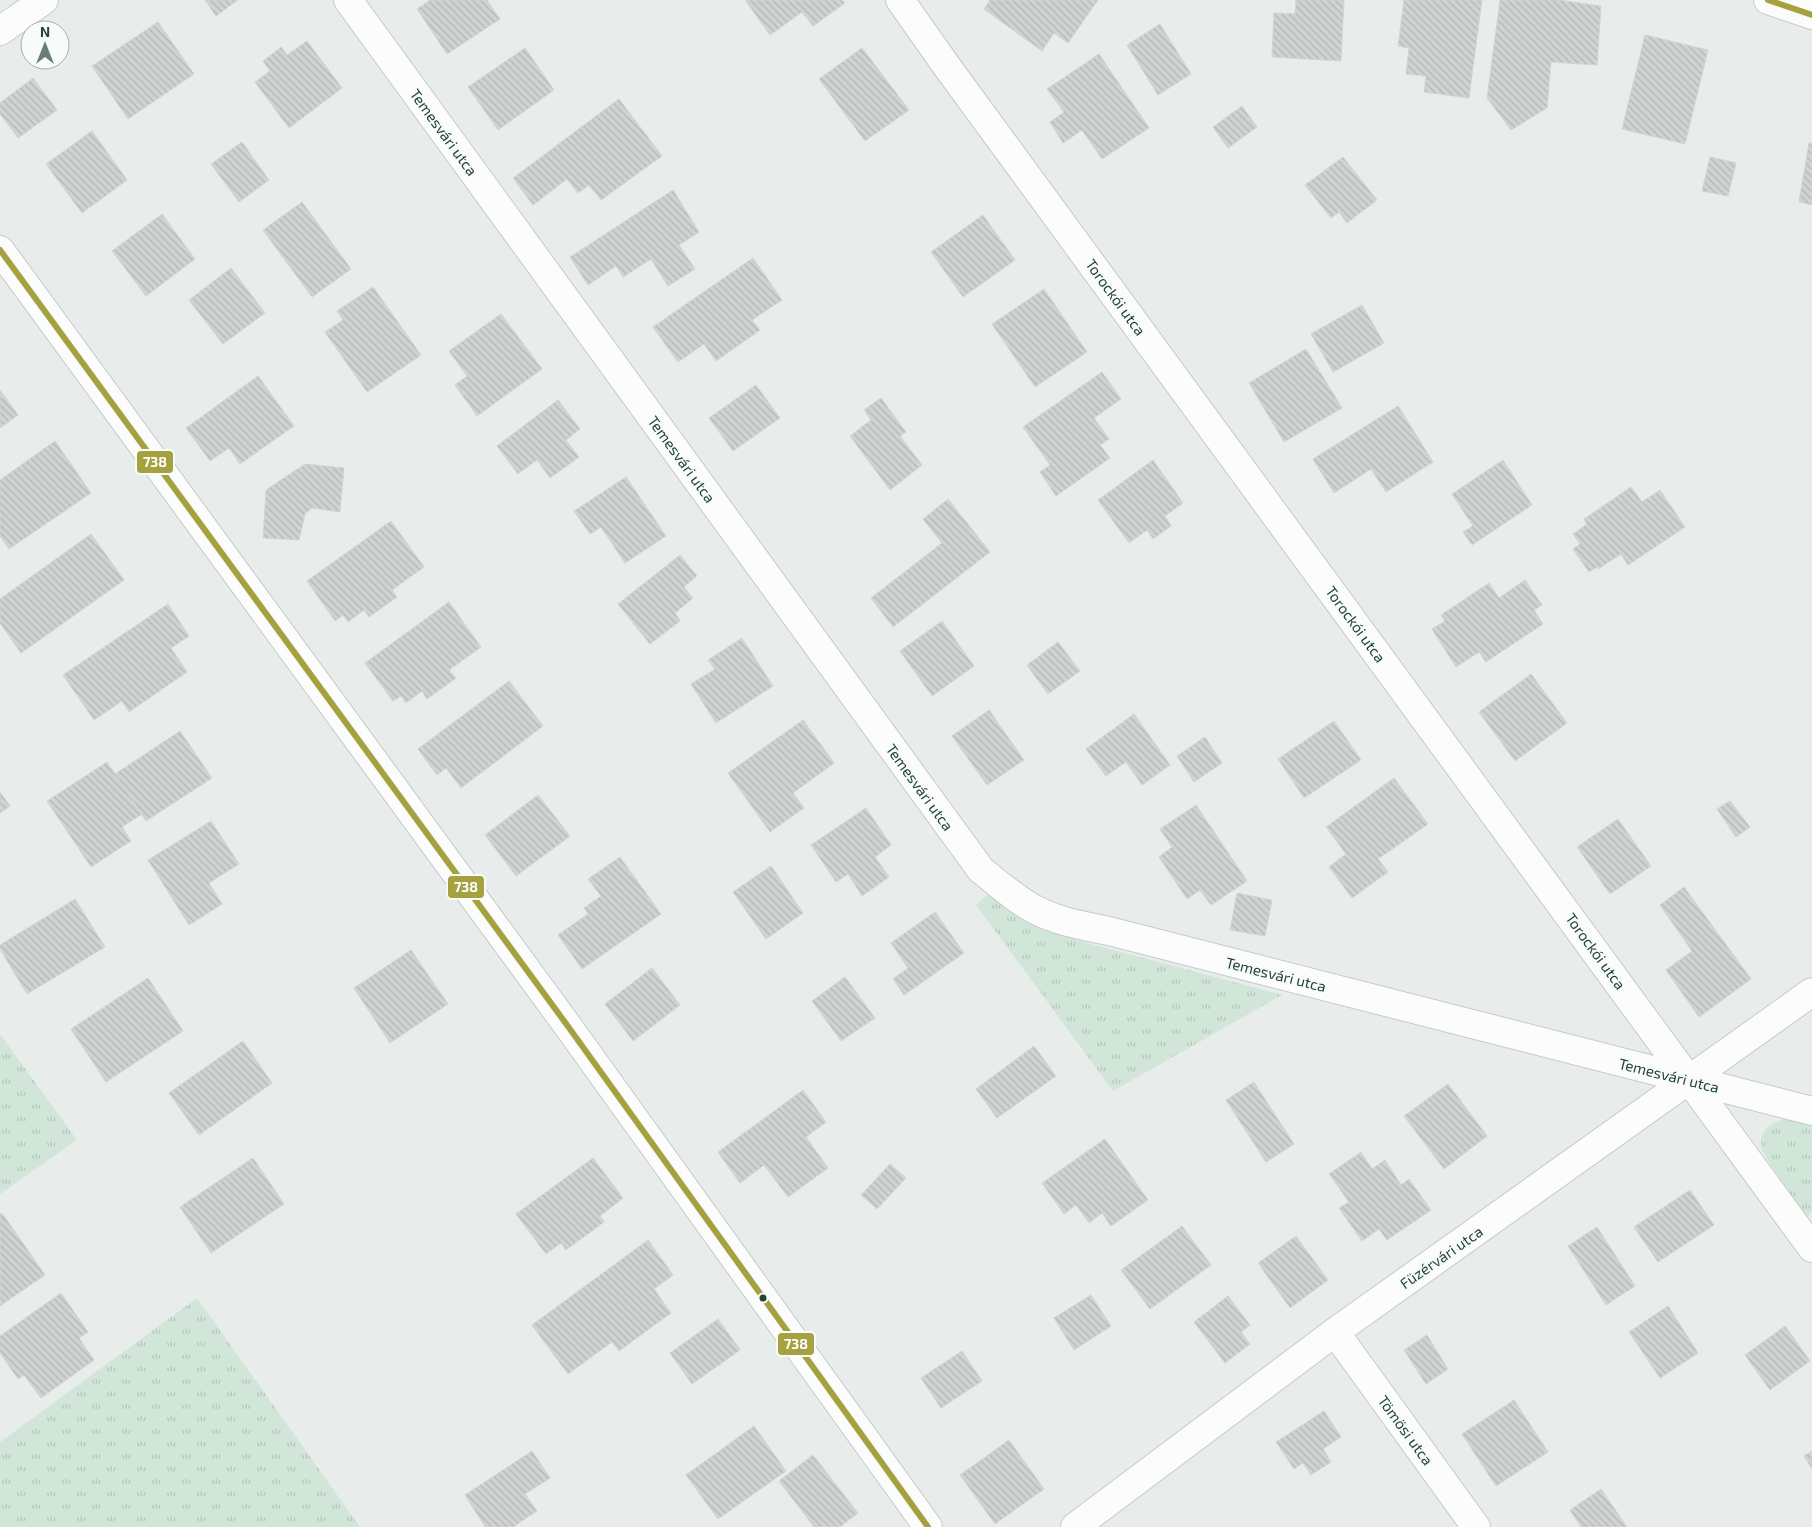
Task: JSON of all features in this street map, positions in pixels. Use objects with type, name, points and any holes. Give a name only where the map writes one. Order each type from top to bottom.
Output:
[{"type":"street","points":[[0,32],[44,0]]},
{"type":"street","name":"Temesvári utca","points":[[348,0],[981,870],[1003,888],[1038,911],[1070,923],[1109,931],[1812,1111]]},
{"type":"street","name":"Torockói utca","points":[[900,0],[1812,1248]]},
{"type":"street","points":[[1768,0],[1812,16]]},
{"type":"street","points":[[0,250],[579,1042],[928,1527]]},
{"type":"street","name":"Füzérvári utca","points":[[1074,1527],[1335,1332],[1812,992]]},
{"type":"street","name":"Tömösi utca","points":[[1335,1332],[1476,1527]]},
{"type":"green space","points":[[992,891],[1021,913],[1076,940],[1282,995],[1113,1091],[976,905]]},
{"type":"green space","points":[[0,1034],[77,1140],[0,1194]]},
{"type":"green space","points":[[1784,1119],[1812,1123],[1812,1211],[1805,1221],[1763,1152],[1761,1145],[1764,1131],[1772,1124]]},
{"type":"green space","points":[[197,1298],[360,1527],[0,1527],[0,1442]]},
{"type":"building","points":[[205,0],[238,0],[216,16]]},
{"type":"building","points":[[430,0],[487,0],[500,19],[447,54],[417,9]]},
{"type":"building","points":[[745,0],[842,0],[845,3],[813,26],[802,12],[770,35]]},
{"type":"building","points":[[990,0],[1098,0],[1068,43],[1054,33],[1042,51],[984,9]]},
{"type":"building","points":[[1296,0],[1344,0],[1341,61],[1272,57],[1274,13],[1295,14]]},
{"type":"building","points":[[1404,0],[1482,0],[1469,98],[1424,92],[1426,76],[1406,74],[1409,48],[1398,46]]},
{"type":"building","points":[[1500,0],[1559,0],[1601,6],[1597,65],[1551,62],[1547,108],[1511,130],[1487,98]]},
{"type":"building","points":[[158,22],[194,74],[128,119],[92,66]]},
{"type":"building","points":[[1160,24],[1191,74],[1158,95],[1127,45]]},
{"type":"building","points":[[1645,35],[1708,50],[1685,144],[1622,129]]},
{"type":"building","points":[[307,41],[342,88],[289,128],[255,82],[270,71],[263,61],[281,47],[287,55]]},
{"type":"building","points":[[525,48],[554,90],[498,130],[468,87]]},
{"type":"building","points":[[862,48],[909,110],[865,141],[819,79]]},
{"type":"building","points":[[1099,54],[1149,128],[1102,159],[1082,130],[1063,143],[1050,122],[1064,112],[1047,89]]},
{"type":"building","points":[[33,78],[57,110],[18,138],[0,114],[0,103]]},
{"type":"building","points":[[619,99],[662,156],[601,200],[589,185],[578,193],[567,179],[533,205],[513,178]]},
{"type":"building","points":[[1242,106],[1257,127],[1228,148],[1213,127]]},
{"type":"building","points":[[92,131],[127,180],[82,213],[46,164]]},
{"type":"building","points":[[242,142],[269,180],[239,202],[211,164]]},
{"type":"building","points":[[1809,143],[1812,143],[1812,205],[1799,202]]},
{"type":"building","points":[[1343,157],[1377,200],[1347,223],[1339,212],[1331,218],[1305,185]]},
{"type":"building","points":[[1710,157],[1736,163],[1728,196],[1702,191]]},
{"type":"building","points":[[673,190],[699,232],[679,245],[695,269],[668,286],[651,259],[623,277],[616,266],[588,285],[570,257]]},
{"type":"building","points":[[302,202],[351,269],[312,297],[263,230]]},
{"type":"building","points":[[162,214],[195,259],[146,296],[112,251]]},
{"type":"building","points":[[983,215],[1015,260],[963,297],[931,252]]},
{"type":"building","points":[[753,258],[782,300],[752,320],[760,330],[716,361],[704,344],[678,362],[653,327]]},
{"type":"building","points":[[231,268],[265,313],[223,344],[189,300]]},
{"type":"building","points":[[373,287],[421,355],[367,392],[325,332],[343,320],[337,311]]},
{"type":"building","points":[[1044,289],[1087,352],[1035,387],[992,324]]},
{"type":"building","points":[[1362,305],[1384,343],[1333,372],[1311,334]]},
{"type":"building","points":[[501,314],[542,369],[477,416],[455,385],[467,376],[449,351]]},
{"type":"building","points":[[1306,349],[1342,408],[1284,442],[1249,383]]},
{"type":"building","points":[[1102,372],[1121,399],[1094,418],[1109,439],[1100,445],[1110,458],[1056,496],[1040,472],[1050,465],[1023,427]]},
{"type":"building","points":[[258,376],[294,426],[240,464],[229,448],[210,461],[186,428]]},
{"type":"building","points":[[756,385],[780,418],[733,451],[709,418]]},
{"type":"building","points":[[0,390],[18,415],[0,428]]},
{"type":"building","points":[[881,398],[906,432],[900,436],[922,465],[890,490],[850,436],[871,420],[864,410]]},
{"type":"building","points":[[558,400],[580,429],[566,440],[579,457],[550,478],[537,460],[518,474],[497,446]]},
{"type":"building","points":[[1398,406],[1433,462],[1386,492],[1371,469],[1334,493],[1313,459]]},
{"type":"building","points":[[55,441],[91,493],[9,549],[0,536],[0,480]]},
{"type":"building","points":[[1153,460],[1183,503],[1165,516],[1171,526],[1153,539],[1147,530],[1129,543],[1098,500]]},
{"type":"building","points":[[1503,460],[1532,505],[1472,545],[1463,532],[1473,526],[1452,494]]},
{"type":"building","points":[[305,464],[344,468],[340,512],[312,508],[305,514],[299,540],[263,538],[266,490]]},
{"type":"building","points":[[626,477],[666,536],[625,563],[601,527],[590,534],[574,511]]},
{"type":"building","points":[[1631,487],[1642,502],[1660,490],[1685,527],[1628,565],[1621,554],[1598,569],[1597,567],[1589,572],[1573,549],[1580,544],[1573,534],[1587,524],[1584,519]]},
{"type":"building","points":[[948,499],[990,552],[893,627],[871,598],[942,543],[923,519]]},
{"type":"building","points":[[391,521],[424,567],[392,590],[397,597],[369,617],[364,610],[348,622],[343,615],[335,621],[307,581]]},
{"type":"building","points":[[91,534],[124,580],[21,653],[0,623],[0,599]]},
{"type":"building","points":[[680,555],[697,576],[684,587],[693,598],[675,613],[680,621],[650,644],[618,604]]},
{"type":"building","points":[[1525,580],[1542,605],[1534,610],[1543,624],[1486,662],[1479,652],[1456,667],[1432,629],[1445,621],[1441,615],[1489,583],[1499,598]]},
{"type":"building","points":[[449,602],[481,647],[449,670],[456,678],[427,699],[422,691],[406,703],[401,696],[393,701],[365,663]]},
{"type":"building","points":[[168,604],[189,636],[171,648],[187,672],[129,712],[122,701],[94,720],[63,675]]},
{"type":"building","points":[[942,621],[974,666],[932,696],[900,651]]},
{"type":"building","points":[[742,638],[773,686],[716,723],[691,684],[715,669],[708,660]]},
{"type":"building","points":[[1058,642],[1080,671],[1048,694],[1027,665]]},
{"type":"building","points":[[1531,674],[1567,723],[1515,761],[1479,712]]},
{"type":"building","points":[[509,681],[543,726],[461,788],[446,768],[437,775],[418,749]]},
{"type":"building","points":[[989,710],[1024,760],[987,785],[952,736]]},
{"type":"building","points":[[1134,714],[1170,765],[1142,785],[1126,762],[1106,776],[1086,749]]},
{"type":"building","points":[[803,720],[834,763],[793,793],[804,808],[770,832],[728,773]]},
{"type":"building","points":[[1334,721],[1361,760],[1304,798],[1278,759]]},
{"type":"building","points":[[180,731],[212,778],[146,821],[115,774]]},
{"type":"building","points":[[1205,737],[1222,763],[1194,782],[1177,756]]},
{"type":"building","points":[[107,762],[142,814],[122,827],[131,841],[91,867],[47,801]]},
{"type":"building","points":[[1394,778],[1428,824],[1378,859],[1388,872],[1352,898],[1329,867],[1346,854],[1326,827]]},
{"type":"building","points":[[0,792],[10,806],[0,813]]},
{"type":"building","points":[[538,795],[570,836],[516,876],[485,835]]},
{"type":"building","points":[[1730,801],[1750,827],[1736,837],[1717,809]]},
{"type":"building","points":[[1196,805],[1247,881],[1211,905],[1200,890],[1187,899],[1159,857],[1172,847],[1160,829]]},
{"type":"building","points":[[866,808],[891,845],[875,857],[889,877],[862,896],[848,874],[836,882],[811,845]]},
{"type":"building","points":[[1618,819],[1651,866],[1610,894],[1577,847]]},
{"type":"building","points":[[211,821],[239,864],[209,883],[222,904],[189,925],[148,860]]},
{"type":"building","points":[[620,857],[661,914],[582,969],[558,935],[588,914],[584,908],[601,896],[588,879]]},
{"type":"building","points":[[771,866],[803,913],[766,939],[733,892]]},
{"type":"building","points":[[1684,887],[1751,979],[1699,1017],[1666,970],[1692,951],[1660,905]]},
{"type":"building","points":[[1237,893],[1272,900],[1265,936],[1230,930]]},
{"type":"building","points":[[75,899],[105,947],[27,994],[0,949],[0,945]]},
{"type":"building","points":[[935,912],[964,953],[904,995],[893,979],[908,968],[891,943]]},
{"type":"building","points":[[411,950],[448,1004],[390,1043],[354,988]]},
{"type":"building","points":[[652,968],[680,1005],[633,1041],[605,1004]]},
{"type":"building","points":[[845,977],[875,1018],[841,1041],[812,1001]]},
{"type":"building","points":[[148,978],[183,1031],[106,1082],[71,1029]]},
{"type":"building","points":[[243,1041],[272,1083],[199,1135],[169,1093]]},
{"type":"building","points":[[1034,1046],[1056,1076],[997,1118],[976,1089]]},
{"type":"building","points":[[1254,1082],[1294,1144],[1266,1162],[1226,1100]]},
{"type":"building","points":[[1448,1084],[1487,1136],[1444,1169],[1404,1116]]},
{"type":"building","points":[[803,1090],[826,1122],[806,1137],[828,1168],[788,1197],[764,1165],[740,1183],[718,1152]]},
{"type":"building","points":[[1105,1139],[1148,1200],[1111,1226],[1102,1213],[1089,1223],[1076,1205],[1064,1214],[1042,1183]]},
{"type":"building","points":[[1361,1152],[1372,1169],[1385,1160],[1401,1185],[1409,1179],[1431,1210],[1387,1240],[1379,1229],[1362,1241],[1339,1208],[1349,1202],[1329,1174]]},
{"type":"building","points":[[253,1158],[284,1204],[211,1253],[180,1207]]},
{"type":"building","points":[[593,1158],[623,1198],[600,1216],[604,1222],[566,1250],[561,1243],[546,1254],[516,1214]]},
{"type":"building","points":[[890,1164],[906,1178],[877,1209],[861,1195]]},
{"type":"building","points":[[1690,1190],[1714,1225],[1658,1262],[1634,1227]]},
{"type":"building","points":[[2,1213],[45,1275],[0,1306],[0,1214]]},
{"type":"building","points":[[1182,1226],[1211,1265],[1150,1309],[1121,1270]]},
{"type":"building","points":[[1597,1227],[1635,1286],[1606,1305],[1568,1246]]},
{"type":"building","points":[[1296,1236],[1328,1280],[1290,1308],[1258,1263]]},
{"type":"building","points":[[648,1240],[673,1275],[654,1289],[671,1313],[619,1351],[612,1342],[568,1374],[532,1325]]},
{"type":"building","points":[[61,1293],[88,1332],[79,1338],[94,1360],[41,1398],[24,1375],[18,1379],[0,1353],[0,1336]]},
{"type":"building","points":[[1091,1295],[1111,1326],[1074,1350],[1054,1318]]},
{"type":"building","points":[[1228,1296],[1250,1325],[1241,1332],[1250,1344],[1225,1363],[1194,1322]]},
{"type":"building","points":[[1668,1306],[1698,1353],[1660,1378],[1629,1332]]},
{"type":"building","points":[[718,1319],[740,1350],[692,1384],[670,1353]]},
{"type":"building","points":[[1785,1326],[1810,1361],[1770,1390],[1745,1355]]},
{"type":"building","points":[[1427,1335],[1448,1369],[1426,1384],[1404,1350]]},
{"type":"building","points":[[962,1351],[982,1381],[941,1408],[921,1378]]},
{"type":"building","points":[[1514,1400],[1548,1452],[1496,1486],[1462,1434]]},
{"type":"building","points":[[1324,1411],[1341,1437],[1323,1449],[1331,1462],[1311,1475],[1303,1463],[1294,1469],[1276,1442]]},
{"type":"building","points":[[754,1426],[786,1471],[718,1519],[686,1475]]},
{"type":"building","points":[[1009,1440],[1044,1489],[995,1524],[960,1475]]},
{"type":"building","points":[[532,1451],[550,1478],[525,1494],[537,1511],[513,1527],[485,1527],[465,1495]]},
{"type":"building","points":[[1812,1451],[1812,1469],[1804,1456]]},
{"type":"building","points":[[813,1455],[858,1513],[840,1527],[814,1527],[779,1481]]},
{"type":"building","points":[[1601,1489],[1627,1527],[1581,1527],[1570,1510]]},
{"type":"transit line","name":"738","points":[[1768,0],[1812,15]]},
{"type":"transit line","name":"738","points":[[0,250],[567,1025],[928,1527]]}]
